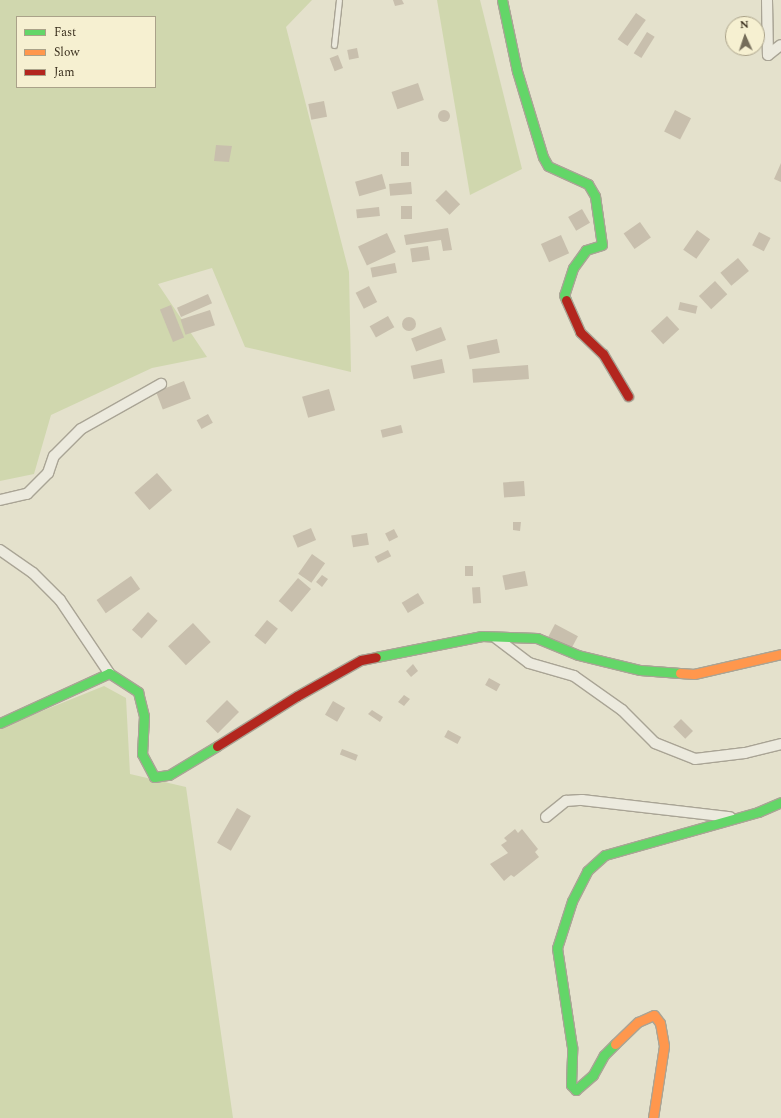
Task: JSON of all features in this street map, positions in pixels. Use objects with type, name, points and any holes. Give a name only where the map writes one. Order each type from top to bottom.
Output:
[{"type":"street","points":[[502,0],[517,71],[548,166],[588,184],[595,196],[602,245],[586,250],[573,268],[564,295],[580,332],[603,354],[628,396]]},
{"type":"street","points":[[767,0],[768,55],[781,45]]},
{"type":"street","points":[[0,500],[27,494],[48,473],[54,456],[81,429],[161,384]]},
{"type":"street","points":[[0,550],[32,573],[60,600],[109,673],[138,692],[144,716],[142,754],[154,777],[169,775],[195,761],[297,696],[361,660],[482,636],[496,638],[537,638],[578,655],[640,670],[694,674],[781,654]]},
{"type":"street","points":[[496,638],[529,663],[574,676],[622,710],[655,743],[695,759],[745,753],[781,744]]},
{"type":"street","points":[[0,723],[109,673]]},
{"type":"street","points":[[546,816],[566,801],[582,800],[737,818]]},
{"type":"street","points":[[653,1118],[661,1080],[664,1046],[660,1023],[654,1015],[638,1022],[604,1054],[593,1075],[582,1088],[576,1090],[571,1085],[572,1047],[557,948],[572,901],[587,871],[606,855],[737,818],[781,802]]},
{"type":"lane","points":[[334,46],[339,0]]},
{"type":"green space","points":[[0,0],[312,0],[286,27],[349,272],[351,372],[245,347],[212,268],[158,284],[207,357],[152,368],[51,415],[34,474],[0,481]]},
{"type":"green space","points":[[437,0],[480,0],[522,169],[470,195]]},
{"type":"green space","points":[[104,686],[126,698],[130,774],[186,787],[233,1118],[0,1118],[0,728]]},
{"type":"building","points":[[393,0],[402,0],[404,4],[395,6]]},
{"type":"building","points":[[636,13],[646,20],[627,46],[618,39]]},
{"type":"building","points":[[647,32],[655,37],[641,58],[634,53]]},
{"type":"building","points":[[357,48],[359,58],[349,60],[347,50]]},
{"type":"building","points":[[338,55],[343,68],[335,71],[330,58]]},
{"type":"building","points":[[418,83],[424,100],[397,109],[392,92]]},
{"type":"building","points":[[324,101],[327,117],[311,120],[308,104]]},
{"type":"building","points":[[442,110],[446,110],[450,116],[446,122],[442,122],[438,118],[438,114]]},
{"type":"building","points":[[675,110],[691,118],[680,140],[664,131]]},
{"type":"building","points":[[216,145],[232,146],[229,162],[214,161]]},
{"type":"building","points":[[401,152],[409,152],[409,166],[401,166]]},
{"type":"building","points":[[781,163],[781,182],[774,179]]},
{"type":"building","points":[[382,174],[386,188],[359,196],[355,182]]},
{"type":"building","points":[[411,182],[412,194],[390,196],[389,184]]},
{"type":"building","points":[[446,190],[460,204],[450,215],[435,201]]},
{"type":"building","points":[[401,206],[412,206],[412,219],[401,219]]},
{"type":"building","points":[[379,207],[380,216],[357,218],[356,209]]},
{"type":"building","points":[[582,209],[590,223],[576,231],[568,217]]},
{"type":"building","points":[[640,222],[651,238],[635,249],[624,233]]},
{"type":"building","points":[[448,228],[452,250],[443,251],[441,240],[406,245],[404,235]]},
{"type":"building","points":[[697,230],[710,239],[696,259],[683,250]]},
{"type":"building","points":[[759,232],[771,238],[764,251],[752,245]]},
{"type":"building","points":[[387,233],[396,252],[367,266],[358,247]]},
{"type":"building","points":[[561,235],[569,253],[549,262],[541,244]]},
{"type":"building","points":[[428,246],[430,260],[412,262],[410,249]]},
{"type":"building","points":[[738,258],[749,271],[731,286],[720,273]]},
{"type":"building","points":[[395,263],[397,273],[372,278],[370,268]]},
{"type":"building","points":[[715,281],[727,294],[711,309],[699,296]]},
{"type":"building","points":[[369,286],[377,302],[364,309],[356,293]]},
{"type":"building","points":[[208,294],[212,303],[181,317],[177,308]]},
{"type":"building","points":[[680,302],[698,306],[696,314],[678,310]]},
{"type":"building","points":[[171,305],[184,337],[173,342],[160,309]]},
{"type":"building","points":[[210,310],[215,325],[185,335],[181,320]]},
{"type":"building","points":[[388,316],[394,327],[376,338],[370,326]]},
{"type":"building","points":[[667,316],[679,329],[663,344],[651,331]]},
{"type":"building","points":[[406,317],[412,317],[416,321],[416,327],[412,331],[406,331],[402,327],[402,321]]},
{"type":"building","points":[[441,327],[446,340],[416,352],[411,338]]},
{"type":"building","points":[[497,339],[500,353],[470,359],[467,345]]},
{"type":"building","points":[[442,359],[445,373],[414,379],[411,366]]},
{"type":"building","points":[[528,365],[529,379],[473,383],[472,369]]},
{"type":"building","points":[[184,381],[191,399],[163,409],[156,392]]},
{"type":"building","points":[[329,389],[335,410],[308,418],[302,397]]},
{"type":"building","points":[[208,414],[213,423],[201,429],[197,420]]},
{"type":"building","points":[[401,425],[403,433],[383,438],[381,430]]},
{"type":"building","points":[[157,473],[172,490],[149,510],[134,493]]},
{"type":"building","points":[[524,481],[525,496],[504,497],[503,482]]},
{"type":"building","points":[[513,522],[521,522],[520,531],[513,530]]},
{"type":"building","points":[[311,528],[316,540],[298,548],[293,536]]},
{"type":"building","points":[[394,529],[398,537],[389,542],[385,534]]},
{"type":"building","points":[[367,533],[369,545],[353,547],[351,536]]},
{"type":"building","points":[[388,550],[391,556],[378,563],[375,557]]},
{"type":"building","points":[[312,554],[325,563],[311,583],[298,574]]},
{"type":"building","points":[[465,566],[473,566],[473,576],[465,576]]},
{"type":"building","points":[[525,571],[528,586],[505,590],[502,575]]},
{"type":"building","points":[[322,575],[328,579],[322,587],[316,582]]},
{"type":"building","points":[[131,576],[140,589],[106,613],[97,600]]},
{"type":"building","points":[[298,578],[311,589],[292,612],[279,601]]},
{"type":"building","points":[[480,587],[481,603],[473,604],[472,588]]},
{"type":"building","points":[[418,593],[424,603],[408,613],[402,603]]},
{"type":"building","points":[[148,612],[158,621],[142,639],[132,630]]},
{"type":"building","points":[[267,620],[278,629],[265,644],[254,636]]},
{"type":"building","points":[[193,623],[211,642],[186,665],[168,646]]},
{"type":"building","points":[[555,624],[578,636],[570,650],[547,638]]},
{"type":"building","points":[[413,664],[418,671],[411,677],[406,671]]},
{"type":"building","points":[[489,678],[500,684],[496,691],[485,685]]},
{"type":"building","points":[[404,695],[410,699],[404,706],[398,702]]},
{"type":"building","points":[[227,700],[239,712],[218,733],[206,721]]},
{"type":"building","points":[[333,701],[345,708],[337,722],[325,715]]},
{"type":"building","points":[[372,710],[383,717],[380,722],[368,714]]},
{"type":"building","points":[[681,719],[693,731],[685,739],[673,727]]},
{"type":"building","points":[[448,730],[461,737],[457,744],[444,737]]},
{"type":"building","points":[[342,749],[358,755],[356,761],[340,755]]},
{"type":"building","points":[[237,808],[251,816],[231,851],[217,843]]},
{"type":"building","points":[[515,829],[518,833],[522,829],[538,849],[535,852],[539,857],[514,877],[511,875],[504,881],[490,864],[508,853],[501,845],[507,841],[504,838]]},
{"type":"traffic: fast","points":[[502,0],[517,71],[543,157],[548,166],[588,184],[595,196],[602,245],[586,250],[573,268],[564,295],[566,300]]},
{"type":"traffic: fast","points":[[376,657],[482,636],[537,638],[578,655],[640,670],[680,673]]},
{"type":"traffic: fast","points":[[0,723],[109,673],[138,692],[144,716],[142,754],[154,777],[169,775],[217,746]]},
{"type":"traffic: fast","points":[[615,1044],[604,1055],[593,1075],[576,1090],[571,1085],[572,1047],[557,948],[572,901],[587,871],[605,855],[758,812],[781,802]]},
{"type":"traffic: slow","points":[[680,673],[694,674],[781,654]]},
{"type":"traffic: slow","points":[[615,1044],[638,1022],[654,1015],[660,1023],[664,1046],[653,1118]]},
{"type":"traffic: jam","points":[[566,300],[580,332],[603,354],[628,396]]},
{"type":"traffic: jam","points":[[217,746],[297,696],[361,660],[376,657]]}]
